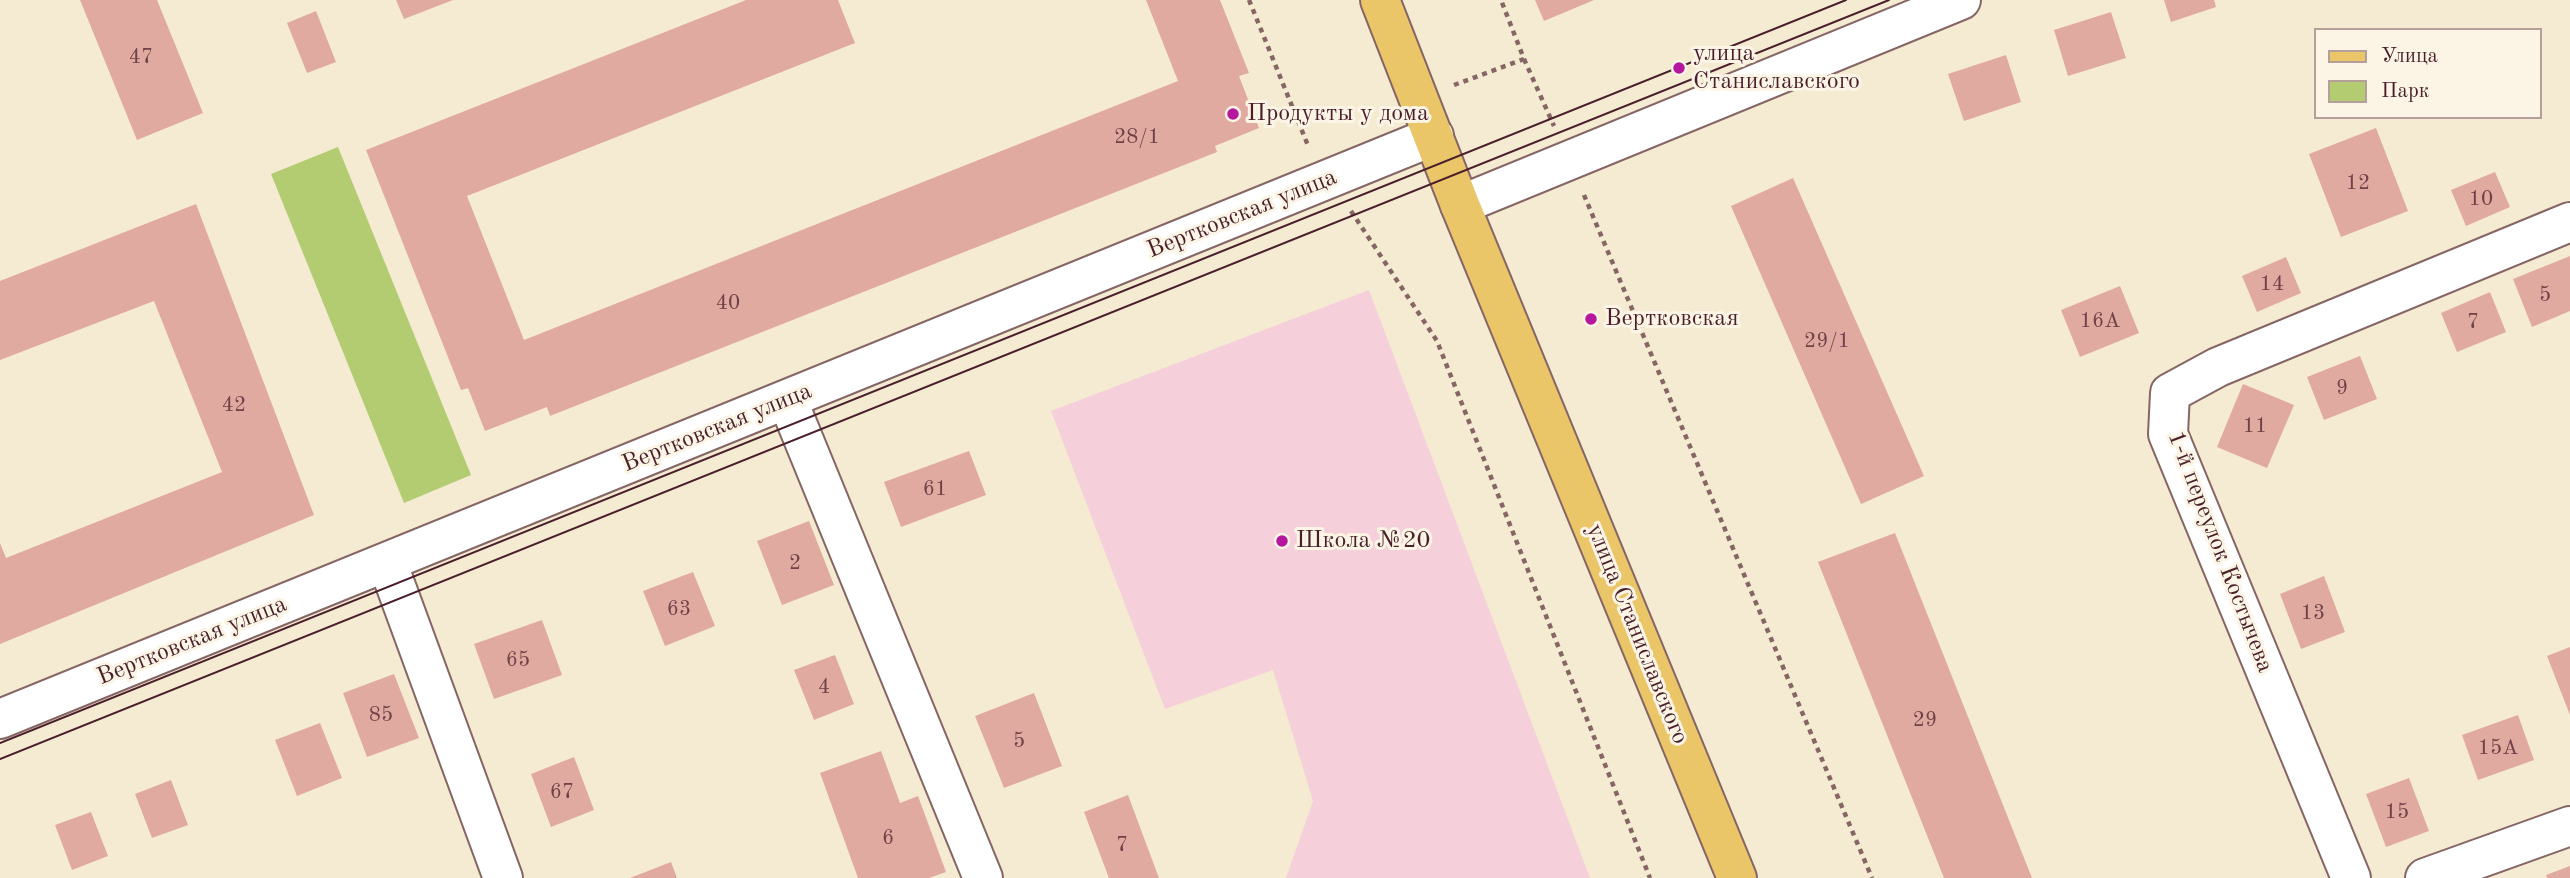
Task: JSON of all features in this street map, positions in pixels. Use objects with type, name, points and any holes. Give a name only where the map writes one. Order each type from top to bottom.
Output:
[{"type":"main road","name":"улица Станиславского","points":[[1380,0],[1460,205],[1737,878]]},
{"type":"street","points":[[1460,205],[1961,0]]},
{"type":"street","name":"Вертковская улица","points":[[0,719],[1434,136]]},
{"type":"street","name":"1-й переулок Костычева","points":[[2351,878],[2168,434],[2170,393],[2218,367],[2570,222]]},
{"type":"street","points":[[787,399],[983,878]]},
{"type":"street","points":[[387,562],[503,878]]},
{"type":"street","points":[[2425,878],[2570,826]]},
{"type":"path","points":[[1250,0],[1308,146],[1437,341],[1650,878]]},
{"type":"path","points":[[1524,59],[1872,878]]},
{"type":"shaded area","name":"Школа №20","points":[[1369,290],[1590,878],[1286,878],[1313,801],[1273,670],[1165,709],[1051,411]]},
{"type":"green space","points":[[338,147],[471,475],[404,503],[271,174]]},
{"type":"building","points":[[80,0],[157,0],[203,113],[137,140]]},
{"type":"building","points":[[396,0],[453,0],[404,19]]},
{"type":"building","points":[[746,0],[838,0],[855,43],[467,196],[524,340],[1178,81],[1146,0],[1220,0],[1249,73],[1239,76],[1259,128],[1215,146],[1217,152],[550,416],[547,407],[485,431],[468,388],[461,390],[366,150]]},
{"type":"building","points":[[1535,0],[1594,0],[1544,21]]},
{"type":"building","points":[[2164,0],[2214,0],[2216,7],[2171,22]]},
{"type":"building","points":[[316,11],[336,62],[307,73],[287,23]]},
{"type":"building","points":[[2111,12],[2126,58],[2068,76],[2054,30]]},
{"type":"building","points":[[2006,55],[2021,102],[1964,121],[1948,74]]},
{"type":"building","points":[[2376,128],[2408,211],[2341,237],[2309,154]]},
{"type":"building","points":[[2495,172],[2510,207],[2466,226],[2451,190]]},
{"type":"building","points":[[1793,178],[1924,476],[1861,504],[1731,206]]},
{"type":"building","points":[[196,204],[314,515],[0,644],[0,543],[6,558],[222,472],[154,301],[0,360],[0,281]]},
{"type":"building","points":[[2570,256],[2570,311],[2532,327],[2513,279]]},
{"type":"building","points":[[2286,257],[2301,293],[2257,312],[2242,276]]},
{"type":"building","points":[[2120,286],[2139,333],[2080,357],[2061,310]]},
{"type":"building","points":[[2490,292],[2506,332],[2457,352],[2441,313]]},
{"type":"building","points":[[2360,356],[2377,399],[2324,420],[2307,377]]},
{"type":"building","points":[[2243,384],[2294,405],[2267,468],[2217,447]]},
{"type":"building","points":[[969,451],[986,495],[901,527],[884,482]]},
{"type":"building","points":[[809,521],[834,585],[782,605],[757,541]]},
{"type":"building","points":[[1895,533],[2032,878],[1944,878],[1818,562]]},
{"type":"building","points":[[693,572],[715,626],[665,646],[643,591]]},
{"type":"building","points":[[2324,576],[2345,632],[2301,649],[2280,594]]},
{"type":"building","points":[[542,620],[562,675],[494,699],[474,644]]},
{"type":"building","points":[[2570,647],[2570,715],[2547,656]]},
{"type":"building","points":[[835,655],[854,704],[814,720],[794,670]]},
{"type":"building","points":[[394,674],[419,738],[367,757],[343,693]]},
{"type":"building","points":[[1034,693],[1062,766],[1004,788],[975,716]]},
{"type":"building","points":[[2518,715],[2534,760],[2478,780],[2462,735]]},
{"type":"building","points":[[320,723],[342,778],[297,796],[275,740]]},
{"type":"building","points":[[881,751],[900,803],[918,796],[946,872],[929,878],[858,878],[820,773]]},
{"type":"building","points":[[574,757],[594,810],[551,827],[531,774]]},
{"type":"building","points":[[2409,778],[2429,831],[2386,847],[2366,794]]},
{"type":"building","points":[[171,780],[188,825],[152,838],[135,794]]},
{"type":"building","points":[[1128,795],[1159,878],[1109,878],[1084,812]]},
{"type":"building","points":[[91,812],[108,856],[72,870],[55,825]]},
{"type":"building","points":[[671,862],[677,878],[630,878]]},
{"type":"building","points":[[2570,866],[2570,878],[2547,878],[2546,875]]},
{"type":"tram line","points":[[0,743],[1846,0]]},
{"type":"tram line","points":[[0,759],[1889,0]]},
{"type":"place","name":"улица Станиславского","points":[[1679,68]]},
{"type":"place","name":"Продукты у дома","points":[[1233,114]]},
{"type":"place","name":"Вертковская","points":[[1591,319]]},
{"type":"place","name":"Школа №20","points":[[1282,541]]}]
